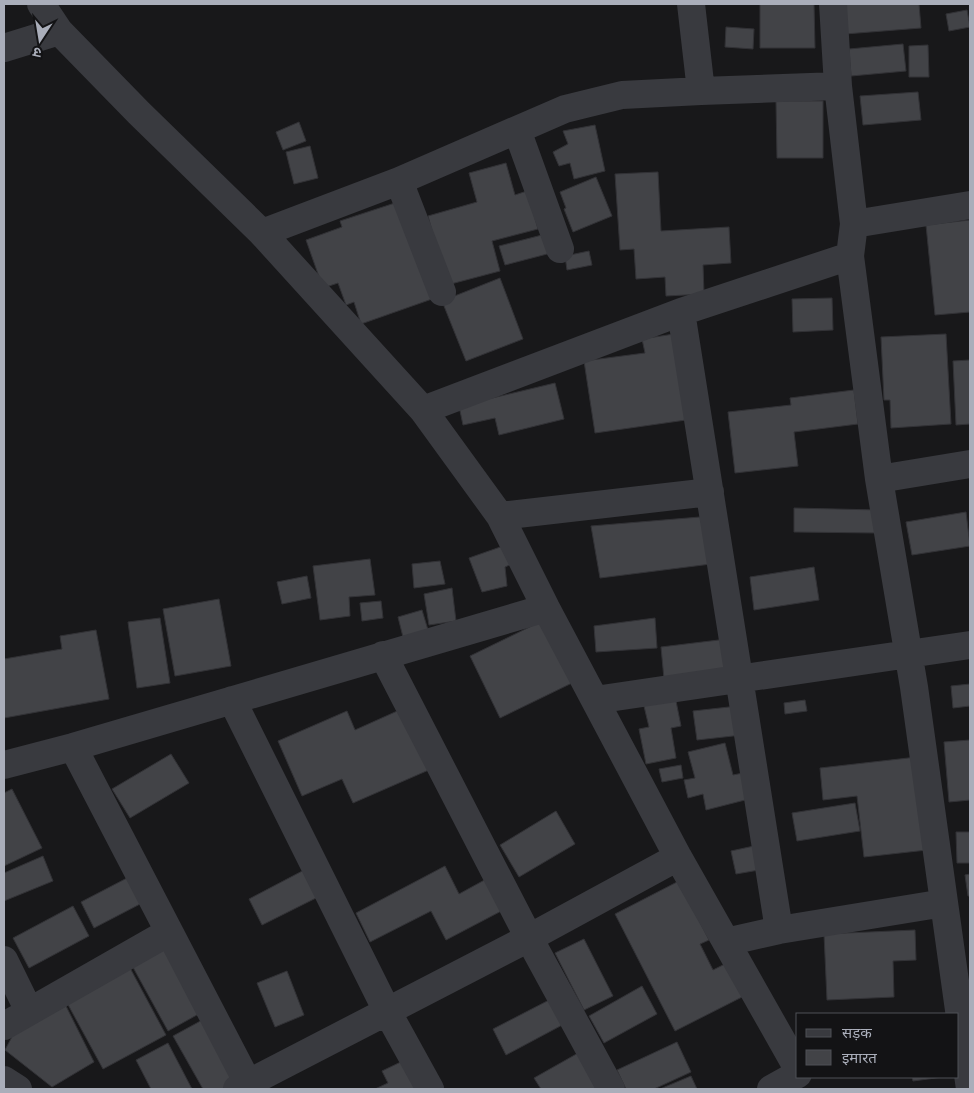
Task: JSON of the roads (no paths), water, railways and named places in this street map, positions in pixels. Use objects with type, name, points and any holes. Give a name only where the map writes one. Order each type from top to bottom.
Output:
[{"type":"street","points":[[41,4],[59,30],[139,113],[262,233],[423,410],[500,516],[546,608],[678,856],[796,1065]]},
{"type":"street","points":[[691,4],[701,90]]},
{"type":"street","points":[[833,4],[838,86],[854,224],[850,256],[879,480],[908,654],[970,1089]]},
{"type":"street","points":[[4,48],[59,30]]},
{"type":"street","points":[[262,233],[399,181],[565,109],[622,95],[701,90],[838,86]]},
{"type":"street","points":[[517,130],[560,249]]},
{"type":"street","points":[[399,181],[442,292]]},
{"type":"street","points":[[854,224],[970,205]]},
{"type":"street","points":[[423,410],[681,312],[850,256]]},
{"type":"street","points":[[681,312],[778,930]]},
{"type":"street","points":[[879,480],[970,464]]},
{"type":"street","points":[[500,516],[710,492]]},
{"type":"street","points":[[4,765],[73,747],[546,608]]},
{"type":"street","points":[[595,700],[970,645]]},
{"type":"street","points":[[383,655],[528,938],[611,1089]]},
{"type":"street","points":[[232,700],[387,1011],[430,1089]]},
{"type":"street","points":[[73,747],[169,932],[245,1087],[528,938],[678,856]]},
{"type":"street","points":[[726,942],[778,930],[944,903]]},
{"type":"street","points":[[4,1026],[169,932]]},
{"type":"street","points":[[4,960],[29,1012]]},
{"type":"street","points":[[771,1089],[796,1075]]},
{"type":"street","points":[[803,1078],[809,1089]]}]
